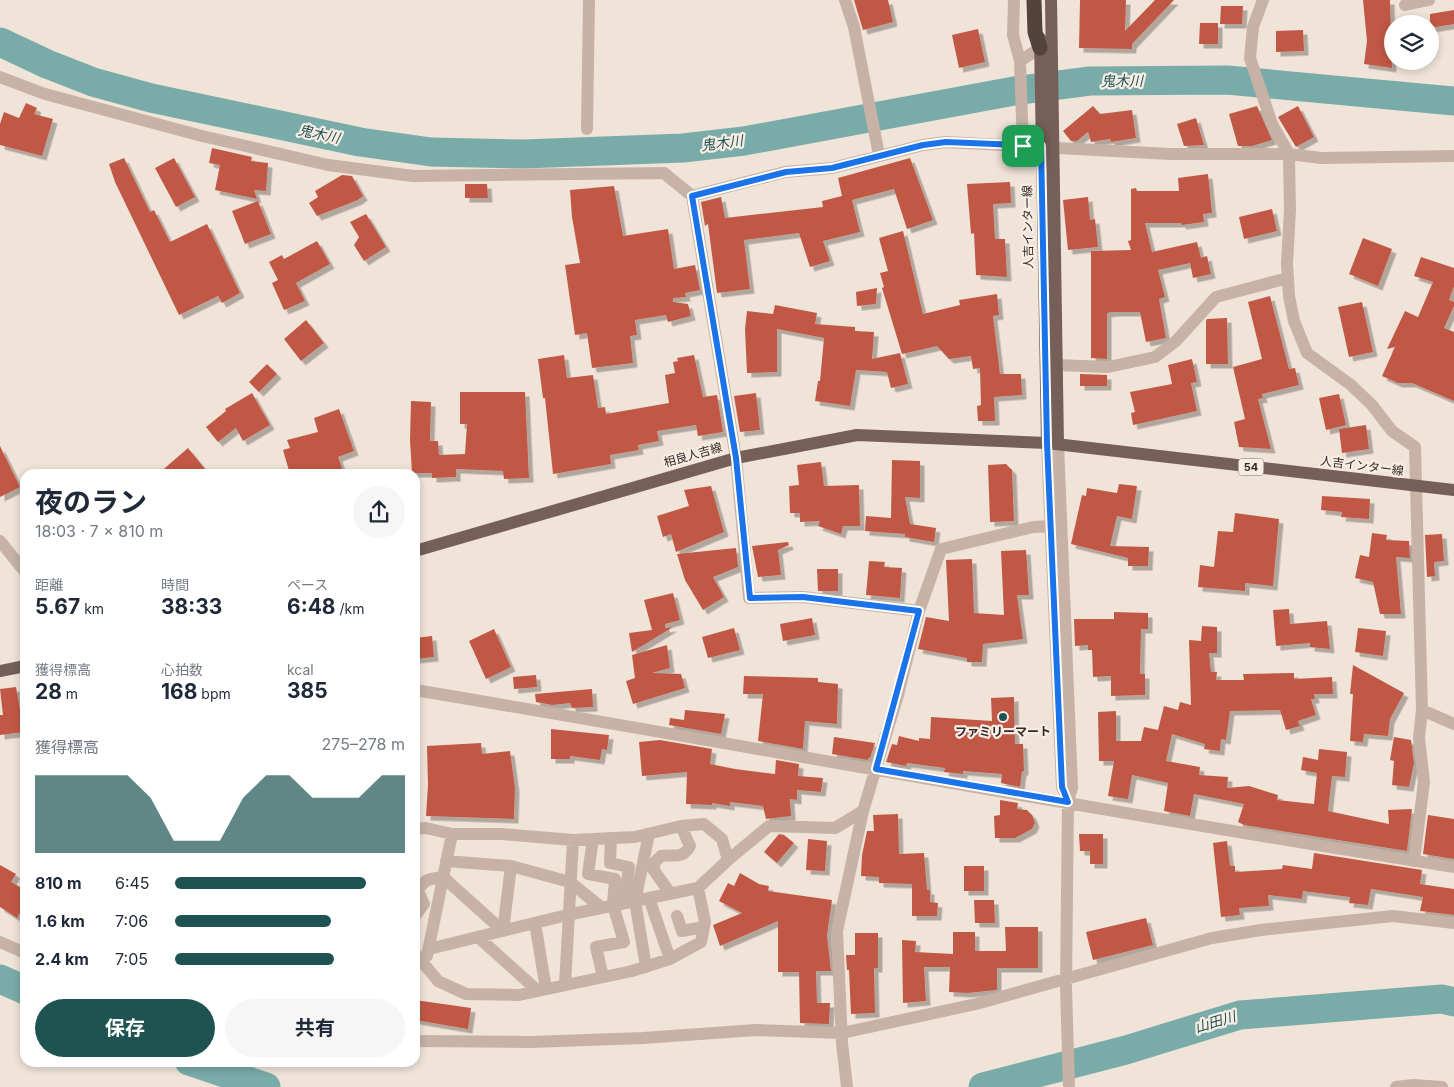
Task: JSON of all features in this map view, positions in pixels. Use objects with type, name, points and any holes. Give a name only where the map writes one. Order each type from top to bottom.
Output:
[{"type":"highway","points":[[1034,0],[1035,32],[1045,48]]},
{"type":"main road","name":"人吉インター線","points":[[1040,0],[1046,64],[1052,443]]},
{"type":"main road","name":"人吉インター線","points":[[1045,48],[1051,0]]},
{"type":"main road","name":"人吉インター線","points":[[1047,147],[1056,365],[1052,443]]},
{"type":"main road","name":"相良人吉線","points":[[420,550],[736,458],[857,435],[1052,443]]},
{"type":"main road","name":"人吉インター線","points":[[1052,443],[1454,490]]},
{"type":"main road","points":[[0,671],[20,667]]},
{"type":"street","points":[[587,129],[589,0]]},
{"type":"street","points":[[845,0],[854,27],[879,155]]},
{"type":"street","points":[[1014,0],[1013,35],[1020,61],[1023,146]]},
{"type":"street","points":[[1263,0],[1253,27],[1250,58],[1272,124],[1289,154],[1288,278],[1294,321],[1307,353],[1351,385],[1372,405],[1392,431],[1415,447],[1422,710],[1419,738],[1424,782],[1414,861]]},
{"type":"street","points":[[1405,5],[1428,0]]},
{"type":"street","points":[[1020,61],[1045,48]]},
{"type":"street","points":[[0,77],[45,94],[202,136],[328,164],[414,176],[664,173],[692,196],[736,458],[750,598],[803,597],[919,611]]},
{"type":"street","points":[[692,196],[786,172],[832,168],[879,155],[946,142],[1170,154],[1289,154],[1321,158],[1454,156]]},
{"type":"street","points":[[1056,365],[1108,367],[1155,357],[1176,341],[1216,297],[1288,278]]},
{"type":"street","points":[[1052,443],[1052,526],[1062,787],[1068,802]]},
{"type":"street","points":[[1052,443],[1072,788],[1068,802],[1066,982],[1069,1087]]},
{"type":"street","points":[[847,1087],[842,1038],[837,931],[863,810],[919,611],[941,549],[1033,527],[1052,526]]},
{"type":"street","points":[[0,541],[20,566]]},
{"type":"street","points":[[420,691],[1068,802],[1237,833],[1454,867]]},
{"type":"street","points":[[1422,710],[1454,724]]},
{"type":"street","points":[[429,949],[567,915],[698,888],[769,826],[835,828],[863,810]]},
{"type":"street","points":[[420,829],[426,828],[452,834],[501,834],[573,840],[649,834],[681,826],[704,824],[722,839],[728,860]]},
{"type":"street","points":[[670,893],[654,870],[655,862],[661,856],[680,857],[686,852],[690,846],[681,826]]},
{"type":"street","points":[[426,964],[452,834]]},
{"type":"street","points":[[618,904],[649,834]]},
{"type":"street","points":[[611,838],[610,863],[629,867],[618,904],[646,967]]},
{"type":"street","points":[[593,839],[588,874],[615,879],[624,942],[596,947],[603,977]]},
{"type":"street","points":[[565,985],[567,915],[573,840]]},
{"type":"street","points":[[446,861],[511,866],[570,882],[618,904]]},
{"type":"street","points":[[503,931],[511,866]]},
{"type":"street","points":[[420,885],[424,880],[443,876]]},
{"type":"street","points":[[443,876],[503,931]]},
{"type":"street","points":[[420,958],[438,981],[466,994],[519,995],[646,967],[670,959],[701,942],[704,927],[698,888]]},
{"type":"street","points":[[420,895],[424,904],[420,909]]},
{"type":"street","points":[[649,898],[670,959]]},
{"type":"street","points":[[677,916],[682,931],[704,927]]},
{"type":"street","points":[[420,1041],[531,1042],[643,1038],[756,1030],[842,1038],[1066,982],[1212,938],[1261,930],[1394,916],[1454,923]]},
{"type":"street","points":[[535,923],[542,990]]},
{"type":"street","points":[[478,937],[542,990]]},
{"type":"street","points":[[0,942],[20,951]]},
{"type":"street","points":[[1396,1087],[1413,1084],[1442,1087]]},
{"type":"building","points":[[854,0],[888,0],[893,22],[863,30]]},
{"type":"building","points":[[1080,0],[1126,0],[1125,31],[1155,0],[1174,0],[1132,44],[1132,49],[1079,48]]},
{"type":"building","points":[[1363,0],[1390,0],[1390,15],[1384,15],[1384,67],[1364,64],[1367,41]]},
{"type":"building","points":[[1221,6],[1243,6],[1242,24],[1220,24]]},
{"type":"building","points":[[1454,10],[1454,24],[1439,26],[1439,15],[1430,14]]},
{"type":"building","points":[[1200,23],[1218,23],[1218,44],[1199,44]]},
{"type":"building","points":[[978,29],[985,62],[959,68],[952,35]]},
{"type":"building","points":[[1303,30],[1304,51],[1276,52],[1276,31]]},
{"type":"building","points":[[26,103],[37,108],[34,114],[53,119],[42,156],[0,145],[0,124],[4,112],[19,118]]},
{"type":"building","points":[[1093,106],[1100,114],[1132,110],[1136,138],[1111,142],[1110,139],[1091,142],[1088,132],[1077,141],[1071,141],[1063,131]]},
{"type":"building","points":[[1257,106],[1272,140],[1252,146],[1238,146],[1229,114]]},
{"type":"building","points":[[1298,106],[1314,137],[1296,147],[1278,117]]},
{"type":"building","points":[[1196,118],[1204,145],[1184,146],[1177,124]]},
{"type":"building","points":[[212,148],[252,157],[251,161],[268,163],[266,191],[254,190],[257,199],[215,190],[220,165],[209,163]]},
{"type":"building","points":[[124,158],[150,212],[154,210],[170,242],[207,224],[240,293],[222,303],[218,296],[179,315],[115,182],[109,164]]},
{"type":"building","points":[[174,158],[195,197],[176,207],[155,168]]},
{"type":"building","points":[[910,158],[933,220],[907,229],[894,189],[852,200],[860,232],[823,241],[830,261],[810,267],[799,233],[744,240],[750,289],[717,293],[708,224],[705,226],[701,202],[721,197],[725,218],[823,207],[822,201],[842,196],[838,178]]},
{"type":"building","points":[[1208,174],[1212,213],[1203,214],[1204,222],[1182,225],[1181,223],[1145,223],[1152,252],[1197,242],[1201,258],[1207,256],[1211,274],[1193,278],[1190,263],[1158,270],[1165,297],[1159,299],[1166,338],[1146,342],[1140,312],[1107,313],[1107,359],[1091,358],[1091,251],[1131,250],[1128,241],[1131,240],[1131,189],[1136,188],[1137,191],[1179,191],[1178,178]]},
{"type":"building","points":[[342,175],[352,176],[363,196],[358,200],[317,216],[309,203],[318,197],[315,191]]},
{"type":"building","points":[[1010,182],[1011,203],[993,204],[995,239],[1005,239],[1007,277],[976,275],[974,233],[971,234],[967,184]]},
{"type":"building","points":[[465,184],[487,184],[488,198],[465,198]]},
{"type":"building","points":[[614,186],[623,236],[668,229],[674,269],[695,265],[700,290],[685,293],[686,297],[673,298],[673,302],[688,304],[691,316],[668,322],[666,315],[635,320],[637,335],[630,336],[633,363],[592,368],[587,333],[575,335],[565,265],[580,263],[572,217],[570,190]]},
{"type":"building","points":[[1088,197],[1090,220],[1095,219],[1098,247],[1068,250],[1063,200]]},
{"type":"building","points":[[258,201],[271,234],[245,244],[232,211]]},
{"type":"building","points":[[1272,209],[1277,231],[1244,239],[1239,217]]},
{"type":"building","points":[[366,214],[386,247],[364,261],[354,245],[359,237],[350,222]]},
{"type":"building","points":[[903,231],[923,314],[960,305],[959,300],[997,294],[999,315],[993,316],[1000,374],[1021,374],[1022,395],[994,397],[995,421],[978,421],[977,406],[981,405],[980,368],[973,369],[971,356],[949,359],[937,346],[902,354],[882,288],[884,287],[880,273],[888,271],[879,238]]},
{"type":"building","points":[[1363,238],[1392,249],[1378,286],[1349,274]]},
{"type":"building","points":[[317,241],[330,264],[296,283],[305,301],[284,310],[272,283],[278,280],[269,262],[282,255],[284,259]]},
{"type":"building","points":[[1421,257],[1454,268],[1454,286],[1449,300],[1454,302],[1454,306],[1444,328],[1454,332],[1454,401],[1412,383],[1398,383],[1382,376],[1395,347],[1387,349],[1405,311],[1418,317],[1433,282],[1414,276]]},
{"type":"building","points":[[877,288],[876,304],[857,306],[856,292]]},
{"type":"building","points":[[1270,296],[1289,369],[1295,368],[1299,385],[1262,394],[1263,398],[1258,399],[1271,449],[1239,447],[1234,422],[1245,419],[1233,367],[1262,359],[1248,302]]},
{"type":"building","points":[[1362,302],[1373,352],[1349,357],[1338,307]]},
{"type":"building","points":[[775,305],[817,313],[815,324],[855,327],[855,331],[874,332],[872,359],[900,353],[908,384],[891,388],[887,372],[856,370],[850,406],[815,401],[818,381],[820,381],[824,338],[777,329],[777,372],[747,373],[745,329],[747,311],[773,314]]},
{"type":"building","points":[[1227,318],[1228,364],[1206,364],[1206,321],[1207,319]]},
{"type":"building","points":[[306,320],[324,343],[301,361],[284,339]]},
{"type":"building","points":[[564,355],[567,378],[593,375],[598,408],[605,407],[606,414],[669,403],[665,375],[675,373],[673,362],[678,361],[677,358],[694,355],[703,397],[717,395],[723,432],[698,436],[696,425],[657,431],[659,441],[638,445],[639,450],[610,455],[611,464],[553,474],[545,398],[543,398],[538,359]]},
{"type":"building","points":[[1192,359],[1197,382],[1191,383],[1197,411],[1133,425],[1131,413],[1135,412],[1130,392],[1172,384],[1168,365]]},
{"type":"building","points":[[267,364],[277,374],[259,392],[249,382]]},
{"type":"building","points":[[1080,374],[1107,375],[1107,386],[1080,386]]},
{"type":"building","points":[[460,392],[525,392],[529,478],[504,479],[503,471],[456,469],[456,477],[432,478],[432,473],[420,473],[420,469],[412,469],[411,401],[431,402],[430,441],[438,441],[439,455],[465,454],[467,424],[460,424]]},
{"type":"building","points":[[252,393],[270,425],[243,441],[236,428],[218,442],[206,427],[226,411],[225,409]]},
{"type":"building","points":[[756,393],[760,430],[740,432],[734,396]]},
{"type":"building","points":[[1339,394],[1346,425],[1326,430],[1319,398]]},
{"type":"building","points":[[339,409],[354,451],[338,457],[342,469],[289,469],[283,450],[290,448],[287,440],[318,432],[314,418]]},
{"type":"building","points":[[1366,425],[1369,449],[1342,453],[1339,429]]},
{"type":"building","points":[[0,446],[20,487],[0,497]]},
{"type":"building","points":[[188,448],[205,469],[164,469]]},
{"type":"building","points":[[892,460],[920,461],[920,498],[905,497],[910,524],[936,528],[934,542],[905,537],[905,534],[865,531],[866,516],[891,518]]},
{"type":"building","points":[[821,462],[824,486],[859,485],[860,526],[843,526],[841,534],[818,526],[820,521],[800,522],[800,513],[790,513],[789,486],[799,485],[797,465]]},
{"type":"building","points":[[1006,464],[1012,470],[1014,521],[990,522],[988,465]]},
{"type":"building","points":[[1119,484],[1137,486],[1132,519],[1117,516],[1110,546],[1149,547],[1148,566],[1128,566],[1128,558],[1071,544],[1082,495],[1086,496],[1087,488],[1117,493]]},
{"type":"building","points":[[711,486],[724,532],[676,552],[671,534],[663,537],[657,516],[689,506],[684,490]]},
{"type":"building","points":[[1322,496],[1370,499],[1369,519],[1341,517],[1342,512],[1321,510]]},
{"type":"building","points":[[1235,513],[1279,519],[1273,586],[1245,583],[1245,591],[1198,587],[1200,565],[1214,567],[1218,531],[1233,532]]},
{"type":"building","points":[[1372,533],[1387,535],[1386,540],[1409,541],[1410,558],[1396,557],[1401,614],[1380,614],[1373,582],[1355,578],[1360,555],[1369,557]]},
{"type":"building","points":[[1442,534],[1444,561],[1434,562],[1435,576],[1427,577],[1425,535]]},
{"type":"building","points":[[788,542],[789,545],[778,550],[781,575],[758,577],[752,546]]},
{"type":"building","points":[[736,548],[738,567],[713,577],[724,597],[703,610],[685,580],[677,554]]},
{"type":"building","points":[[1026,550],[1029,595],[1017,595],[1023,639],[983,644],[982,662],[967,662],[967,658],[918,649],[926,617],[949,621],[946,560],[972,559],[974,613],[1004,615],[1001,551]]},
{"type":"building","points":[[869,561],[885,562],[884,567],[902,568],[900,598],[866,595]]},
{"type":"building","points":[[817,569],[838,569],[838,591],[818,591]]},
{"type":"building","points":[[673,593],[680,620],[665,624],[665,628],[673,627],[632,652],[629,633],[652,630],[644,600]]},
{"type":"building","points":[[1289,609],[1290,624],[1327,621],[1330,649],[1310,647],[1310,643],[1276,646],[1273,610]]},
{"type":"building","points":[[1114,612],[1148,613],[1148,629],[1141,629],[1140,674],[1145,674],[1145,695],[1111,696],[1111,676],[1093,677],[1092,650],[1088,650],[1088,645],[1075,646],[1074,619],[1114,619]]},
{"type":"building","points":[[812,618],[815,635],[783,641],[780,624]]},
{"type":"building","points":[[1202,626],[1217,627],[1217,653],[1209,653],[1211,672],[1217,672],[1216,680],[1244,680],[1243,674],[1294,673],[1294,679],[1332,677],[1333,694],[1314,694],[1315,699],[1311,699],[1316,715],[1298,721],[1300,726],[1286,730],[1280,710],[1230,711],[1226,740],[1221,739],[1220,751],[1204,749],[1205,744],[1172,734],[1166,761],[1200,767],[1199,775],[1228,777],[1227,788],[1249,786],[1278,795],[1277,800],[1314,804],[1317,773],[1301,770],[1303,757],[1318,760],[1319,749],[1347,752],[1345,777],[1332,776],[1328,811],[1389,824],[1388,810],[1412,809],[1407,851],[1244,825],[1238,822],[1244,804],[1194,794],[1190,816],[1164,811],[1168,783],[1132,775],[1128,799],[1108,796],[1114,761],[1099,761],[1098,712],[1116,711],[1116,741],[1141,741],[1144,727],[1158,730],[1164,706],[1178,710],[1180,702],[1191,705],[1189,640],[1201,641]]},
{"type":"building","points":[[734,628],[740,650],[708,658],[702,637]]},
{"type":"building","points":[[1358,628],[1386,631],[1383,656],[1355,652]]},
{"type":"building","points":[[494,629],[511,667],[486,679],[469,641]]},
{"type":"building","points":[[432,636],[434,657],[420,658],[420,637]]},
{"type":"building","points":[[667,645],[670,668],[652,673],[681,674],[685,688],[633,704],[626,681],[635,678],[632,655]]},
{"type":"building","points":[[1353,665],[1404,693],[1390,719],[1388,736],[1364,734],[1363,742],[1350,741],[1353,694],[1350,694]]},
{"type":"building","points":[[536,675],[537,687],[514,689],[513,677]]},
{"type":"building","points":[[744,676],[818,678],[818,682],[838,684],[837,724],[805,721],[803,749],[758,741],[763,694],[743,694]]},
{"type":"building","points":[[16,687],[20,710],[20,732],[0,735],[0,715],[3,715],[0,689]]},
{"type":"building","points":[[592,689],[593,707],[572,708],[570,703],[552,705],[536,702],[535,694]]},
{"type":"building","points":[[1014,697],[1015,744],[1023,744],[1024,771],[1022,771],[1020,787],[1001,783],[1002,774],[963,771],[963,774],[944,772],[945,768],[907,763],[906,766],[886,762],[892,744],[897,745],[899,736],[919,741],[919,738],[930,739],[931,717],[992,721],[991,698]]},
{"type":"building","points":[[685,710],[725,714],[721,734],[669,725],[670,718],[684,720]]},
{"type":"building","points":[[551,729],[609,735],[607,750],[602,749],[600,760],[570,756],[570,759],[551,759]]},
{"type":"building","points":[[834,737],[875,743],[870,758],[868,760],[832,754]]},
{"type":"building","points":[[1394,737],[1411,740],[1414,763],[1409,787],[1392,785],[1394,761],[1390,760]]},
{"type":"building","points":[[660,740],[712,749],[710,764],[735,769],[775,774],[776,760],[799,764],[798,776],[823,778],[821,792],[797,790],[797,800],[790,799],[791,816],[766,819],[763,806],[730,802],[730,806],[712,803],[712,805],[686,804],[687,772],[642,776],[639,742]]},
{"type":"building","points":[[481,743],[482,754],[510,751],[515,788],[514,819],[426,816],[428,785],[427,746]]},
{"type":"building","points":[[1000,800],[1018,803],[1017,809],[1027,810],[1032,815],[1035,823],[1032,829],[1015,838],[995,838],[994,816],[1000,815]]},
{"type":"building","points":[[898,814],[899,854],[924,853],[927,890],[930,890],[930,902],[938,903],[937,916],[912,916],[912,884],[879,883],[879,877],[861,876],[862,855],[867,831],[874,831],[873,815]]},
{"type":"building","points":[[1428,815],[1454,819],[1454,859],[1423,854]]},
{"type":"building","points":[[779,834],[784,835],[794,843],[777,863],[764,852]]},
{"type":"building","points":[[1079,834],[1103,834],[1103,864],[1090,864],[1090,851],[1080,851]]},
{"type":"building","points":[[808,839],[827,841],[825,871],[806,870]]},
{"type":"building","points":[[1227,841],[1230,866],[1235,866],[1235,872],[1282,869],[1283,865],[1312,869],[1314,853],[1422,870],[1420,884],[1454,889],[1454,915],[1420,911],[1423,897],[1371,889],[1368,905],[1349,903],[1350,897],[1303,891],[1302,899],[1268,895],[1269,906],[1239,908],[1240,915],[1221,917],[1213,843]]},
{"type":"building","points":[[0,865],[16,874],[11,882],[20,887],[20,913],[17,918],[0,907]]},
{"type":"building","points":[[964,866],[984,866],[984,891],[964,891]]},
{"type":"building","points":[[740,873],[759,884],[769,886],[768,891],[832,900],[827,935],[831,971],[816,971],[817,1003],[830,1003],[829,1024],[800,1023],[799,972],[778,972],[778,921],[720,946],[713,925],[742,913],[719,901],[728,883],[734,886]]},
{"type":"building","points":[[974,900],[994,900],[995,923],[975,923]]},
{"type":"building","points":[[1146,918],[1153,945],[1093,960],[1086,932]]},
{"type":"building","points":[[1005,927],[1038,927],[1038,968],[997,968],[997,990],[967,993],[949,992],[950,967],[924,967],[926,1001],[903,1003],[902,940],[916,941],[915,952],[953,954],[953,932],[975,932],[975,951],[1006,951]]},
{"type":"building","points":[[855,933],[878,933],[878,968],[874,968],[875,1013],[851,1014],[849,970],[847,970],[846,955],[855,955]]},
{"type":"building","points":[[420,1001],[471,1008],[468,1029],[420,1021]]},
{"type":"waterway","name":"鬼木川","points":[[0,42],[47,64],[93,82],[151,98],[360,142],[431,152],[524,154],[683,148],[744,141],[1014,91],[1090,81],[1227,80],[1454,101]]},
{"type":"waterway","name":"山田川","points":[[0,979],[20,988]]},
{"type":"waterway","name":"山田川","points":[[983,1087],[1126,1050],[1240,1015],[1442,999],[1454,1002]]},
{"type":"waterway","name":"山田川","points":[[207,1067],[266,1087]]},
{"type":"place","name":"ファミリーマート","points":[[1003,717]]},
{"type":"route","points":[[946,142],[1023,146],[1041,146],[1047,443],[1062,787],[1068,802],[876,769],[898,695],[919,611],[803,597],[750,598],[736,458],[692,196],[786,172],[832,168],[923,145],[946,142]]}]
